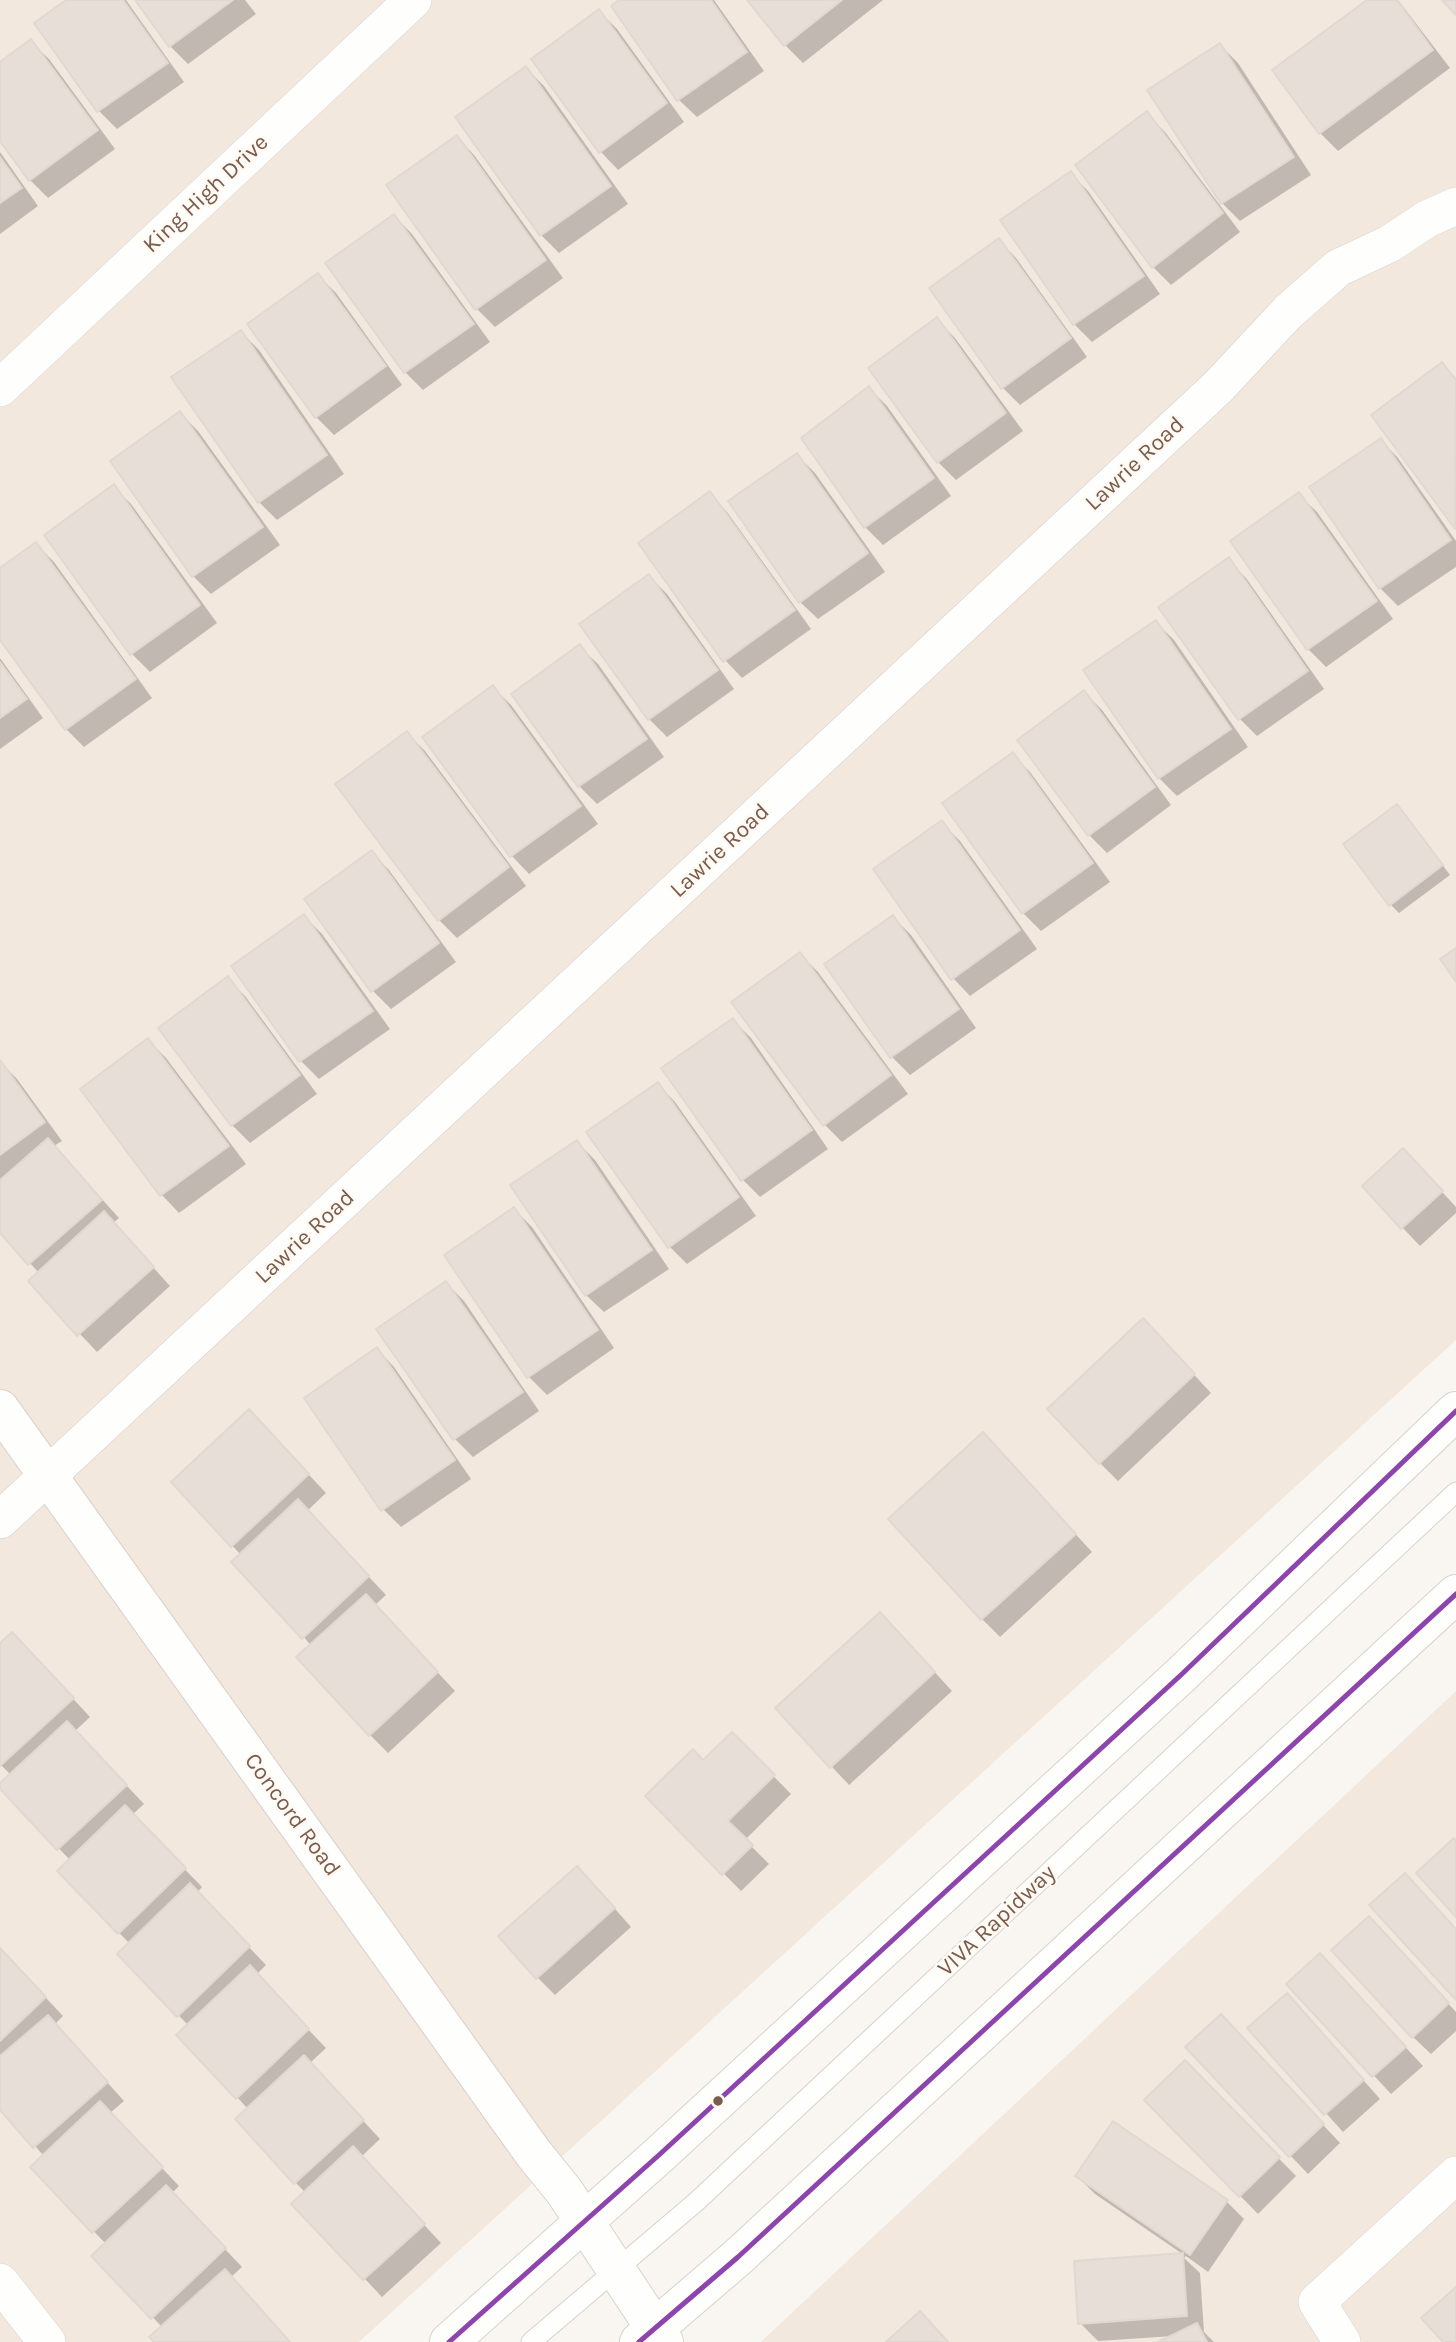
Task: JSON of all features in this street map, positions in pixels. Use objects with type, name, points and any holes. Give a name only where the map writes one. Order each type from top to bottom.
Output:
[{"type":"main road","name":"Concord Road","points":[[0,1409],[584,2221],[616,2271],[652,2337]]},
{"type":"main road","points":[[449,2342],[669,2146],[1182,1674],[1456,1411]]},
{"type":"main road","points":[[652,2337],[1456,1594]]},
{"type":"street","name":"King High Drive","points":[[0,388],[412,0]]},
{"type":"street","name":"Lawrie Road","points":[[0,1520],[1208,397],[1288,312],[1338,268],[1389,244],[1427,219],[1456,206]]},
{"type":"street","points":[[1342,2342],[1317,2302],[1456,2175]]},
{"type":"street","points":[[0,2282],[47,2342]]},
{"type":"lane","name":"VIVA Rapidway","points":[[531,2342],[696,2202],[1456,1492]]},
{"type":"shaded area","points":[[0,0],[1456,0],[1456,1340],[359,2342],[0,2342]]},
{"type":"shaded area","points":[[1456,1691],[1456,2342],[761,2342],[765,2338]]},
{"type":"building","points":[[66,0],[123,0],[168,63],[97,112],[34,23]]},
{"type":"building","points":[[135,0],[233,0],[169,47]]},
{"type":"building","points":[[619,0],[711,0],[747,52],[677,101],[611,6]]},
{"type":"building","points":[[747,0],[842,0],[784,46]]},
{"type":"building","points":[[1367,0],[1397,0],[1433,50],[1319,134],[1272,70]]},
{"type":"building","points":[[1442,0],[1456,0],[1456,15]]},
{"type":"building","points":[[599,9],[667,103],[599,153],[531,59]]},
{"type":"building","points":[[31,39],[98,130],[29,181],[0,141],[0,62]]},
{"type":"building","points":[[1220,43],[1294,157],[1221,204],[1147,90]]},
{"type":"building","points":[[526,66],[611,186],[540,236],[455,117]]},
{"type":"building","points":[[1147,111],[1223,213],[1152,268],[1075,165]]},
{"type":"building","points":[[457,135],[546,260],[475,310],[386,185]]},
{"type":"building","points":[[0,157],[22,188],[0,203]]},
{"type":"building","points":[[1071,171],[1144,276],[1073,325],[1000,220]]},
{"type":"building","points":[[394,214],[474,324],[404,373],[325,263]]},
{"type":"building","points":[[999,238],[1071,338],[1001,389],[929,288]]},
{"type":"building","points":[[318,273],[386,366],[315,418],[247,324]]},
{"type":"building","points":[[937,317],[1006,413],[937,463],[868,368]]},
{"type":"building","points":[[241,330],[327,455],[258,503],[171,377]]},
{"type":"building","points":[[1442,362],[1456,380],[1455,529],[1371,415]]},
{"type":"building","points":[[869,386],[934,478],[864,528],[801,438]]},
{"type":"building","points":[[180,411],[263,527],[192,577],[110,461]]},
{"type":"building","points":[[1381,438],[1451,540],[1379,589],[1309,487]]},
{"type":"building","points":[[797,453],[868,553],[799,603],[728,501]]},
{"type":"building","points":[[114,484],[200,605],[130,655],[44,535]]},
{"type":"building","points":[[710,491],[795,610],[723,662],[638,543]]},
{"type":"building","points":[[1299,492],[1377,601],[1307,650],[1230,541]]},
{"type":"building","points":[[36,542],[136,679],[65,730],[0,640],[0,568]]},
{"type":"building","points":[[1229,557],[1308,671],[1238,720],[1158,607]]},
{"type":"building","points":[[649,574],[718,670],[648,720],[579,624]]},
{"type":"building","points":[[1156,620],[1231,729],[1158,779],[1083,670]]},
{"type":"building","points":[[580,644],[647,739],[578,787],[511,694]]},
{"type":"building","points":[[0,662],[27,699],[0,718]]},
{"type":"building","points":[[493,685],[581,806],[510,857],[422,737]]},
{"type":"building","points":[[1084,690],[1155,787],[1088,836],[1017,740]]},
{"type":"building","points":[[407,731],[509,867],[438,921],[335,784]]},
{"type":"building","points":[[1013,752],[1093,863],[1022,914],[942,803]]},
{"type":"building","points":[[1397,804],[1443,865],[1389,906],[1343,844]]},
{"type":"building","points":[[942,820],[1020,930],[951,980],[873,869]]},
{"type":"building","points":[[372,850],[439,943],[371,992],[304,899]]},
{"type":"building","points":[[304,914],[373,1011],[299,1062],[231,966]]},
{"type":"building","points":[[893,915],[959,1009],[890,1058],[824,964]]},
{"type":"building","points":[[1456,948],[1456,982],[1440,959]]},
{"type":"building","points":[[800,952],[891,1075],[823,1126],[731,1002]]},
{"type":"building","points":[[228,976],[300,1075],[231,1126],[158,1028]]},
{"type":"building","points":[[733,1018],[812,1130],[741,1181],[661,1068]]},
{"type":"building","points":[[148,1038],[229,1146],[160,1196],[80,1089]]},
{"type":"building","points":[[0,1060],[45,1122],[0,1155]]},
{"type":"building","points":[[658,1082],[739,1197],[668,1248],[586,1132]]},
{"type":"building","points":[[48,1138],[102,1200],[28,1265],[0,1233],[0,1180]]},
{"type":"building","points":[[577,1140],[652,1250],[585,1296],[510,1185]]},
{"type":"building","points":[[1403,1148],[1443,1191],[1401,1229],[1362,1186]]},
{"type":"building","points":[[514,1207],[598,1330],[527,1378],[444,1255]]},
{"type":"building","points":[[104,1211],[154,1267],[77,1336],[28,1281]]},
{"type":"building","points":[[446,1281],[523,1392],[453,1440],[376,1329]]},
{"type":"building","points":[[1143,1318],[1195,1374],[1099,1464],[1047,1409]]},
{"type":"building","points":[[377,1347],[455,1460],[381,1511],[304,1398]]},
{"type":"building","points":[[249,1409],[309,1474],[231,1547],[171,1482]]},
{"type":"building","points":[[983,1432],[1076,1534],[981,1620],[888,1519]]},
{"type":"building","points":[[298,1499],[369,1576],[302,1639],[231,1562]]},
{"type":"building","points":[[366,1594],[438,1672],[369,1736],[296,1657]]},
{"type":"building","points":[[880,1612],[935,1672],[830,1768],[775,1708]]},
{"type":"building","points":[[12,1632],[74,1698],[0,1766],[0,1643]]},
{"type":"building","points":[[67,1721],[127,1785],[57,1850],[0,1789],[0,1783]]},
{"type":"building","points":[[732,1732],[775,1775],[728,1821],[753,1845],[722,1875],[645,1796],[693,1749],[703,1760]]},
{"type":"building","points":[[125,1805],[186,1868],[118,1934],[57,1871]]},
{"type":"building","points":[[1454,1838],[1456,1841],[1456,1917],[1416,1873]]},
{"type":"building","points":[[577,1866],[615,1908],[536,1979],[498,1936]]},
{"type":"building","points":[[1405,1873],[1456,1929],[1456,2000],[1369,1905]]},
{"type":"building","points":[[190,1883],[250,1946],[177,2017],[117,1954]]},
{"type":"building","points":[[1369,1916],[1449,2003],[1412,2038],[1331,1950]]},
{"type":"building","points":[[0,1948],[46,1997],[0,2041]]},
{"type":"building","points":[[1320,1953],[1406,2047],[1372,2077],[1286,1984]]},
{"type":"building","points":[[250,1965],[309,2029],[236,2099],[176,2035]]},
{"type":"building","points":[[1287,1993],[1364,2080],[1324,2115],[1247,2028]]},
{"type":"building","points":[[1221,2014],[1324,2124],[1289,2157],[1185,2047]]},
{"type":"building","points":[[48,2015],[108,2082],[33,2148],[0,2110],[0,2056]]},
{"type":"building","points":[[304,2055],[364,2120],[294,2184],[235,2119]]},
{"type":"building","points":[[1185,2060],[1280,2157],[1239,2197],[1144,2100]]},
{"type":"building","points":[[100,2101],[163,2167],[92,2233],[30,2167]]},
{"type":"building","points":[[1113,2121],[1228,2200],[1190,2255],[1075,2176]]},
{"type":"building","points":[[353,2146],[425,2224],[363,2280],[291,2204]]},
{"type":"building","points":[[166,2185],[226,2248],[151,2319],[91,2256]]},
{"type":"building","points":[[1183,2253],[1187,2316],[1078,2324],[1074,2261]]},
{"type":"building","points":[[225,2269],[290,2342],[154,2342],[149,2337]]},
{"type":"building","points":[[1456,2287],[1456,2342],[1443,2342],[1421,2318]]},
{"type":"building","points":[[920,2311],[948,2342],[886,2342]]},
{"type":"building","points":[[1197,2323],[1207,2342],[1158,2342]]},
{"type":"transit line","points":[[449,2342],[659,2155],[1182,1674],[1456,1411]]},
{"type":"transit line","points":[[639,2342],[738,2257],[1456,1594]]}]
